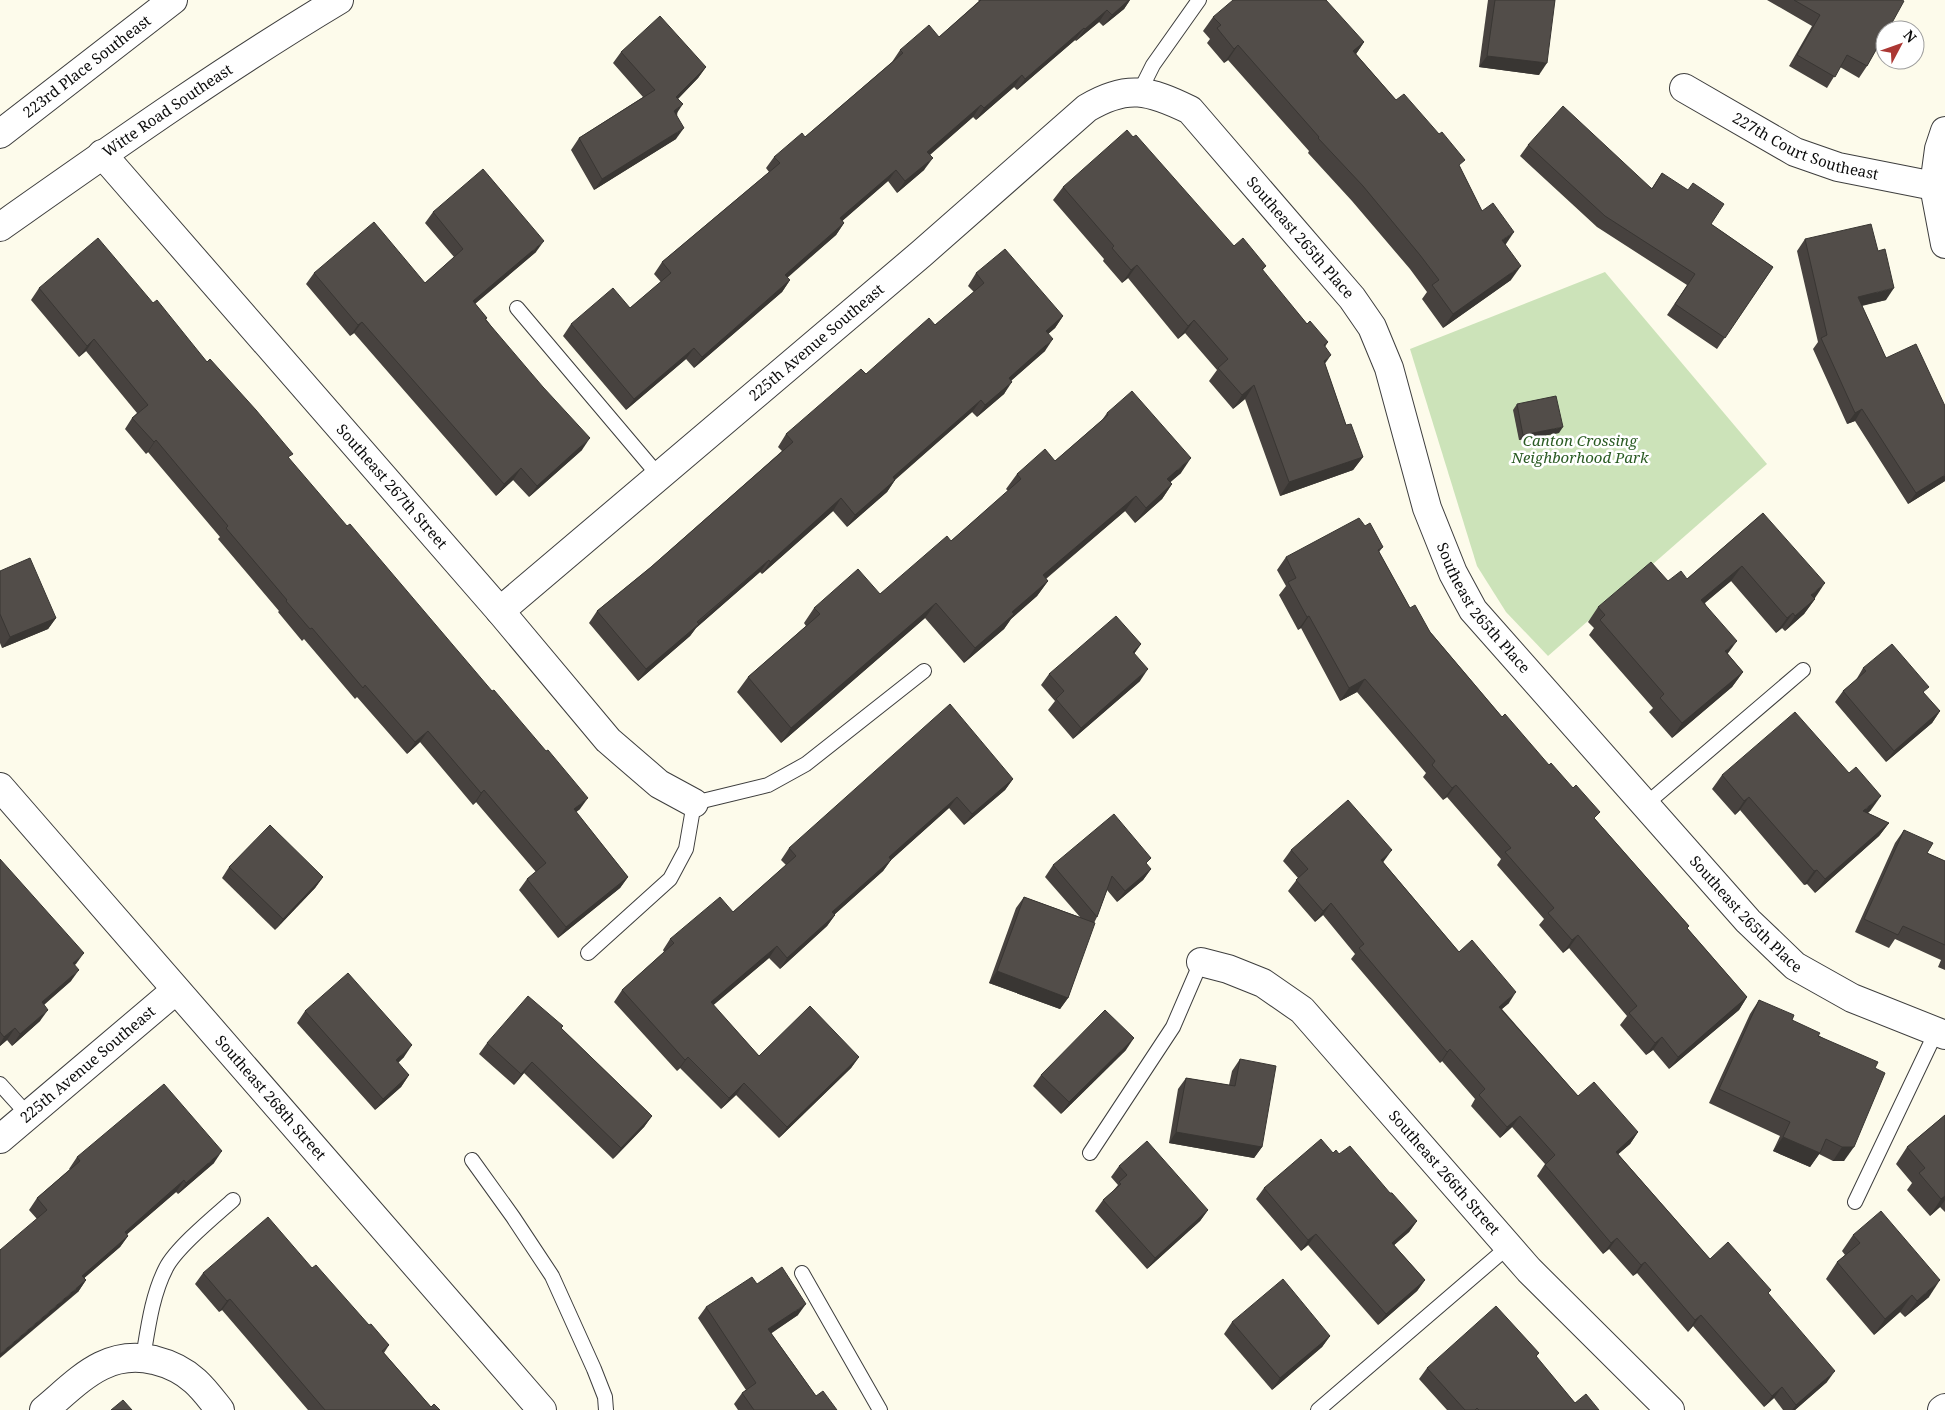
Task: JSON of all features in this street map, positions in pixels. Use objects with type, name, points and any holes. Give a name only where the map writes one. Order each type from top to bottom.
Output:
[{"type":"street","name":"223rd Place Southeast","points":[[0,134],[173,0]]},
{"type":"street","name":"Witte Road Southeast","points":[[0,227],[102,154],[339,0]]},
{"type":"street","name":"227th Court Southeast","points":[[1684,88],[1795,152],[1838,167],[1934,186]]},
{"type":"street","name":"225th Avenue Southeast","points":[[500,611],[921,254],[1087,108],[1105,98],[1140,92]]},
{"type":"street","name":"Southeast 265th Place","points":[[1140,92],[1168,100],[1190,110],[1352,298],[1372,327],[1389,368],[1427,508],[1453,573],[1473,610],[1748,921],[1795,966],[1852,998],[1940,1034]]},
{"type":"street","points":[[1945,131],[1939,149],[1934,186],[1945,244]]},
{"type":"street","name":"Southeast 267th Street","points":[[102,154],[500,611],[608,740],[658,784],[694,803]]},
{"type":"street","name":"Southeast 268th Street","points":[[0,787],[542,1410]]},
{"type":"street","name":"Southeast 266th Street","points":[[1201,962],[1228,969],[1263,983],[1302,1010],[1529,1270],[1670,1410]]},
{"type":"street","name":"225th Avenue Southeast","points":[[0,1139],[176,990]]},
{"type":"street","points":[[44,1410],[81,1378],[101,1366],[114,1360],[142,1358],[180,1369],[196,1381],[220,1410]]},
{"type":"lane","points":[[1140,92],[1153,66],[1199,0]]},
{"type":"lane","points":[[517,308],[659,476]]},
{"type":"lane","points":[[1645,805],[1803,670]]},
{"type":"lane","points":[[588,953],[670,879],[686,849],[694,803],[768,785],[806,764],[924,671]]},
{"type":"lane","points":[[1090,1153],[1173,1027],[1201,962]]},
{"type":"lane","points":[[1855,1202],[1940,1034]]},
{"type":"lane","points":[[0,1084],[28,1115]]},
{"type":"lane","points":[[472,1160],[552,1276],[594,1369],[605,1397],[606,1410]]},
{"type":"lane","points":[[142,1358],[159,1284],[166,1267],[178,1252],[233,1200]]},
{"type":"lane","points":[[1318,1410],[1509,1246]]},
{"type":"lane","points":[[802,1273],[880,1410]]},
{"type":"green space","name":"Canton Crossing Neighborhood Park","points":[[1605,272],[1767,464],[1548,656],[1506,612],[1477,566],[1410,349]]},
{"type":"building","points":[[981,0],[1129,0],[1112,15],[1107,10],[1025,79],[1022,75],[984,108],[981,105],[927,152],[933,158],[905,181],[896,170],[840,218],[844,223],[785,275],[790,280],[702,357],[694,348],[634,399],[571,324],[613,288],[630,308],[671,273],[662,262],[780,163],[774,157],[802,133],[805,137],[903,53],[900,50],[929,25],[939,37]]},
{"type":"building","points":[[1233,0],[1326,0],[1364,42],[1353,51],[1396,100],[1404,94],[1439,134],[1442,132],[1465,160],[1459,165],[1482,211],[1493,203],[1514,232],[1502,240],[1521,266],[1453,314],[1432,285],[1439,280],[1420,255],[1363,186],[1318,138],[1238,45],[1234,49],[1217,28],[1221,25],[1213,17]]},
{"type":"building","points":[[1495,0],[1555,0],[1547,63],[1487,56]]},
{"type":"building","points":[[1794,0],[1904,1],[1894,20],[1875,20],[1875,52],[1867,66],[1847,55],[1835,77],[1797,55],[1820,15]]},
{"type":"building","points":[[660,16],[706,67],[676,97],[683,104],[674,111],[684,128],[602,179],[579,138],[655,90],[621,52]]},
{"type":"building","points":[[1563,106],[1652,189],[1662,173],[1688,190],[1693,183],[1724,204],[1711,224],[1773,267],[1725,338],[1675,304],[1695,274],[1605,216],[1528,145]]},
{"type":"building","points":[[1127,130],[1133,137],[1136,135],[1234,246],[1243,238],[1266,266],[1262,269],[1307,324],[1310,321],[1328,342],[1324,345],[1331,355],[1324,361],[1346,425],[1351,424],[1363,457],[1289,482],[1254,385],[1242,395],[1218,368],[1228,359],[1194,320],[1188,326],[1137,265],[1131,270],[1112,248],[1114,246],[1063,187]]},
{"type":"building","points":[[483,169],[544,241],[473,301],[487,318],[485,319],[543,387],[590,438],[537,486],[521,468],[504,484],[362,322],[358,325],[314,273],[374,222],[425,283],[463,249],[433,212]]},
{"type":"building","points":[[1871,224],[1878,251],[1885,249],[1894,288],[1858,297],[1886,358],[1916,344],[1945,406],[1945,475],[1916,493],[1862,409],[1855,413],[1821,338],[1827,335],[1805,239]]},
{"type":"building","points":[[98,238],[153,303],[157,300],[207,362],[210,359],[256,410],[293,454],[288,457],[347,526],[350,524],[492,691],[494,690],[546,751],[548,750],[588,798],[574,809],[628,877],[566,927],[527,879],[546,863],[484,790],[481,793],[428,731],[415,742],[365,685],[363,688],[312,628],[310,629],[156,440],[154,442],[132,418],[148,405],[94,339],[87,346],[39,288]]},
{"type":"building","points":[[1005,249],[1063,316],[1046,331],[1053,339],[1009,378],[1012,382],[985,405],[981,400],[893,477],[895,480],[855,515],[841,498],[770,562],[769,560],[697,622],[699,624],[646,669],[597,611],[651,567],[793,442],[786,434],[861,369],[866,374],[929,318],[935,325],[984,283],[976,273]]},
{"type":"building","points":[[1132,391],[1191,458],[1167,479],[1172,484],[1146,508],[1136,496],[1043,575],[1048,581],[1012,612],[1014,614],[975,648],[936,603],[791,728],[748,677],[820,614],[814,608],[858,569],[880,594],[947,536],[951,541],[1021,479],[1017,474],[1045,449],[1055,461],[1108,415],[1107,413]]},
{"type":"building","points":[[1556,396],[1563,427],[1523,435],[1517,404]]},
{"type":"building","points":[[1763,513],[1825,583],[1811,595],[1815,599],[1795,616],[1793,613],[1787,618],[1742,566],[1701,600],[1737,641],[1725,651],[1743,672],[1682,723],[1660,698],[1664,694],[1600,620],[1605,615],[1598,607],[1651,562],[1668,581],[1681,571],[1687,579]]},
{"type":"building","points":[[1359,518],[1365,526],[1370,523],[1383,547],[1378,550],[1410,608],[1415,605],[1430,632],[1502,717],[1505,714],[1549,765],[1551,763],[1573,788],[1576,785],[1600,812],[1594,818],[1689,926],[1687,928],[1747,997],[1678,1057],[1662,1037],[1655,1043],[1629,1013],[1637,1006],[1578,935],[1572,940],[1548,913],[1554,908],[1505,852],[1511,848],[1456,785],[1452,788],[1432,765],[1435,761],[1365,679],[1349,688],[1288,582],[1296,578],[1286,557]]},
{"type":"building","points":[[30,558],[56,618],[10,637],[0,614],[0,571]]},
{"type":"building","points":[[1116,616],[1141,644],[1133,652],[1148,669],[1081,728],[1056,699],[1064,691],[1049,674]]},
{"type":"building","points":[[1892,644],[1929,687],[1923,692],[1940,711],[1894,751],[1843,691],[1866,671],[1863,668]]},
{"type":"building","points":[[950,704],[1013,779],[972,814],[957,797],[889,857],[891,860],[832,912],[835,915],[787,958],[777,946],[711,1002],[759,1056],[810,1006],[859,1057],[787,1127],[744,1083],[729,1098],[688,1057],[685,1060],[622,990],[674,943],[670,939],[720,897],[733,912],[796,856],[789,848]]},
{"type":"building","points":[[1795,712],[1849,773],[1856,767],[1881,796],[1863,811],[1889,823],[1825,879],[1817,870],[1814,871],[1749,797],[1744,801],[1722,775]]},
{"type":"building","points":[[1348,800],[1392,850],[1381,860],[1459,952],[1472,940],[1516,992],[1499,1007],[1578,1096],[1594,1082],[1638,1132],[1616,1152],[1710,1259],[1728,1242],[1771,1290],[1768,1293],[1835,1371],[1796,1405],[1782,1387],[1772,1396],[1701,1315],[1695,1320],[1645,1262],[1641,1265],[1617,1238],[1611,1243],[1545,1165],[1555,1155],[1520,1116],[1507,1127],[1479,1095],[1485,1089],[1450,1049],[1447,1052],[1359,948],[1364,944],[1331,903],[1323,911],[1296,880],[1308,869],[1291,850]]},
{"type":"building","points":[[1114,814],[1151,858],[1146,863],[1151,869],[1125,891],[1112,876],[1097,917],[1053,865]]},
{"type":"building","points":[[270,825],[323,877],[283,919],[229,867]]},
{"type":"building","points":[[1904,830],[1933,843],[1927,853],[1945,861],[1945,945],[1903,926],[1898,935],[1864,919]]},
{"type":"building","points":[[0,859],[84,953],[73,963],[79,970],[42,1002],[48,1010],[20,1034],[15,1028],[4,1037],[0,1032]]},
{"type":"building","points":[[1024,897],[1095,923],[1068,998],[997,971]]},
{"type":"building","points":[[348,973],[412,1045],[396,1060],[409,1075],[383,1099],[305,1011]]},
{"type":"building","points":[[528,996],[563,1026],[561,1028],[652,1116],[621,1148],[532,1062],[521,1074],[487,1043]]},
{"type":"building","points":[[1759,1000],[1794,1015],[1792,1020],[1820,1033],[1818,1036],[1878,1062],[1875,1068],[1885,1073],[1854,1147],[1842,1147],[1826,1139],[1820,1153],[1783,1137],[1790,1122],[1719,1089]]},
{"type":"building","points":[[1105,1010],[1134,1038],[1069,1102],[1041,1075]]},
{"type":"building","points":[[1240,1059],[1276,1066],[1262,1147],[1176,1132],[1186,1078],[1235,1086]]},
{"type":"building","points":[[164,1084],[222,1151],[186,1183],[184,1180],[125,1232],[128,1236],[82,1276],[86,1280],[0,1354],[0,1250],[47,1210],[37,1198],[80,1161],[77,1157]]},
{"type":"building","points":[[1945,1115],[1945,1196],[1941,1199],[1919,1173],[1925,1168],[1907,1147]]},
{"type":"building","points":[[1321,1139],[1333,1153],[1336,1150],[1339,1154],[1350,1146],[1417,1221],[1392,1243],[1425,1280],[1386,1314],[1316,1234],[1308,1240],[1264,1188]]},
{"type":"building","points":[[1147,1141],[1208,1210],[1155,1258],[1103,1200],[1121,1184],[1119,1182],[1127,1175],[1119,1166]]},
{"type":"building","points":[[1881,1211],[1940,1280],[1917,1301],[1912,1295],[1885,1319],[1837,1262],[1860,1243],[1853,1235]]},
{"type":"building","points":[[268,1217],[312,1268],[316,1265],[369,1325],[371,1324],[389,1345],[382,1351],[431,1407],[434,1404],[440,1410],[325,1410],[230,1299],[227,1301],[203,1273]]},
{"type":"building","points":[[782,1267],[806,1304],[768,1329],[816,1396],[823,1391],[837,1410],[754,1410],[742,1393],[756,1383],[706,1307],[752,1277],[757,1284]]},
{"type":"building","points":[[1283,1279],[1330,1336],[1280,1378],[1232,1322]]},
{"type":"building","points":[[1496,1306],[1539,1353],[1536,1356],[1575,1403],[1586,1394],[1599,1410],[1479,1410],[1477,1408],[1475,1410],[1465,1410],[1427,1368]]},
{"type":"building","points":[[123,1400],[132,1410],[111,1410]]}]
